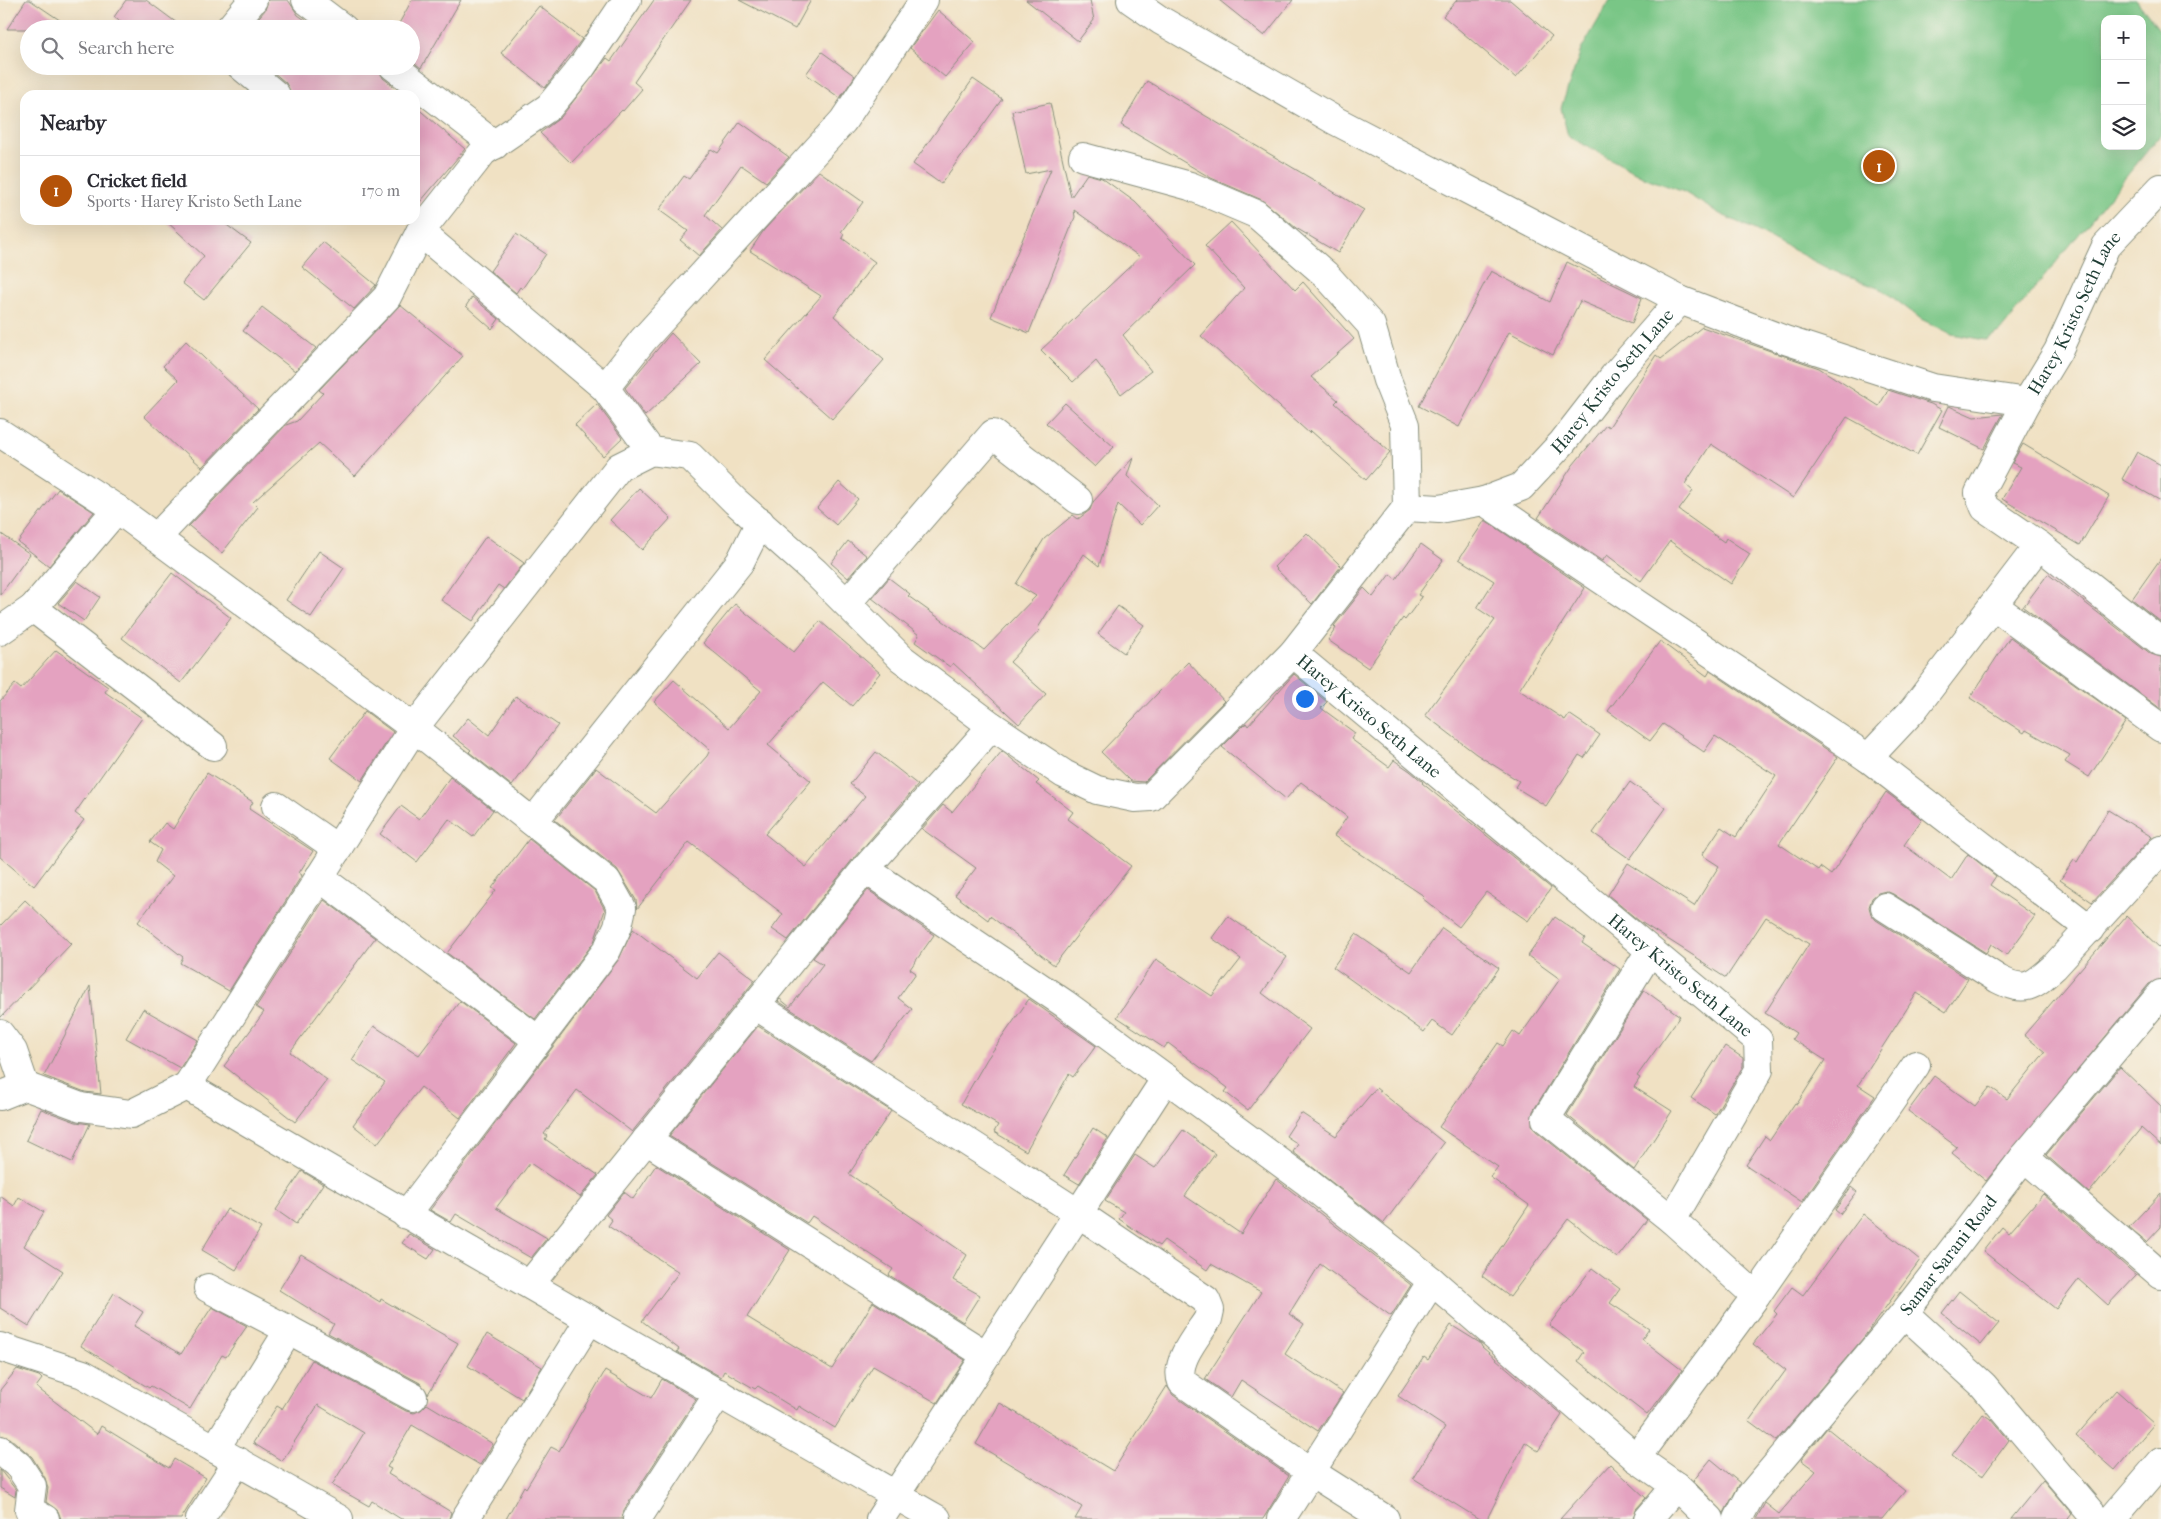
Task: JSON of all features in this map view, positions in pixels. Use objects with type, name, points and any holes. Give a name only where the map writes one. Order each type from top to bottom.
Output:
[{"type":"street","points":[[236,20],[252,0]]},
{"type":"street","points":[[306,0],[332,20]]},
{"type":"street","points":[[628,0],[581,68],[549,107],[483,152],[420,224],[605,388],[651,451]]},
{"type":"street","points":[[605,388],[643,340],[843,121],[924,0]]},
{"type":"street","points":[[1131,0],[1160,20],[1336,121],[1680,300]]},
{"type":"street","points":[[252,75],[270,90]]},
{"type":"street","points":[[405,75],[495,145]]},
{"type":"street","points":[[1083,157],[1190,186],[1256,214],[1325,274],[1370,325],[1387,380],[1405,425],[1407,507]]},
{"type":"street","name":"Harey Kristo Seth Lane","points":[[1672,1220],[1759,1070],[1758,1040],[1293,653],[1407,507],[1439,509],[1484,501],[1521,487],[1562,443],[1614,376],[1680,300],[1785,340],[1933,388],[2027,402],[2058,351],[2106,246],[2156,206]]},
{"type":"street","points":[[156,538],[387,297],[420,225]]},
{"type":"street","points":[[2027,402],[1979,493],[1985,508],[2039,545],[2161,642]]},
{"type":"street","points":[[0,433],[117,509],[414,728],[607,881],[622,908],[618,926],[606,950],[406,1215]]},
{"type":"street","points":[[847,603],[993,434],[1078,500]]},
{"type":"street","points":[[0,1096],[25,1086],[81,1107],[131,1114],[187,1086],[414,728],[619,467],[651,451],[690,456],[735,501],[847,603],[902,658],[992,726],[1064,774],[1097,790],[1135,798],[1151,797],[1293,653]]},
{"type":"street","points":[[1484,501],[1868,758],[2090,929]]},
{"type":"street","points":[[117,509],[12,617],[213,746]]},
{"type":"street","points":[[533,822],[740,562],[760,522]]},
{"type":"street","points":[[1868,758],[1913,710],[2039,545]]},
{"type":"street","points":[[1993,605],[2161,728]]},
{"type":"street","points":[[530,1284],[864,870],[992,726]]},
{"type":"street","points":[[276,806],[338,849]]},
{"type":"street","points":[[1885,907],[2013,987],[2023,988],[2036,983],[2090,929],[2161,850]]},
{"type":"street","points":[[864,870],[1065,1004],[1307,1182],[1432,1281],[1636,1458],[1676,1486],[1710,1519]]},
{"type":"street","points":[[319,877],[538,1040]]},
{"type":"street","points":[[1650,951],[1546,1119],[1672,1220],[1756,1296]]},
{"type":"street","name":"Samar Sarani Road","points":[[1738,1519],[1750,1496],[1904,1313],[2024,1158],[2161,994]]},
{"type":"street","points":[[755,1005],[1078,1213],[1206,1300],[1210,1310],[1208,1319],[1181,1364],[1179,1374],[1182,1382],[1310,1472],[1385,1519]]},
{"type":"street","points":[[0,1034],[13,1051],[25,1086]]},
{"type":"street","points":[[1636,1458],[1756,1296],[1916,1066]]},
{"type":"street","points":[[880,1519],[1166,1078]]},
{"type":"street","points":[[187,1086],[406,1215],[530,1284],[937,1519]]},
{"type":"street","points":[[646,1140],[986,1355]]},
{"type":"street","points":[[2024,1158],[2161,1275]]},
{"type":"street","points":[[1281,1519],[1432,1281]]},
{"type":"street","points":[[208,1288],[414,1396]]},
{"type":"street","points":[[1904,1313],[1983,1385],[2096,1519]]},
{"type":"street","points":[[465,1519],[590,1319]]},
{"type":"street","points":[[200,1519],[226,1455],[289,1330]]},
{"type":"street","points":[[0,1347],[83,1374],[339,1519]]},
{"type":"street","points":[[637,1519],[719,1393]]},
{"type":"street","points":[[0,1450],[19,1466],[32,1486],[29,1510],[45,1519]]},
{"type":"street","points":[[2112,1519],[2161,1462]]},
{"type":"street","points":[[1648,1519],[1676,1486]]},
{"type":"green space","points":[[1610,0],[2136,0],[2161,32],[2161,134],[1999,332],[1985,340],[1952,334],[1921,319],[1883,290],[1829,269],[1720,214],[1684,192],[1646,178],[1568,136],[1561,108],[1581,50]]},
{"type":"building","points":[[26,0],[30,0],[60,20],[20,20],[20,29],[7,29]]},
{"type":"building","points":[[126,0],[146,0],[173,20],[118,20],[114,17]]},
{"type":"building","points":[[268,0],[288,0],[298,15],[305,20],[257,20],[265,10]]},
{"type":"building","points":[[412,0],[461,0],[421,68],[420,20],[401,20]]},
{"type":"building","points":[[654,0],[691,0],[634,82],[642,89],[623,111],[571,163],[540,133],[561,117],[607,58],[611,61]]},
{"type":"building","points":[[739,0],[811,0],[795,29]]},
{"type":"building","points":[[1026,0],[1090,0],[1094,20],[1078,41]]},
{"type":"building","points":[[1219,0],[1293,0],[1264,36]]},
{"type":"building","points":[[1457,0],[1510,0],[1552,36],[1516,78],[1443,16]]},
{"type":"building","points":[[539,6],[582,39],[545,88],[501,53]]},
{"type":"building","points":[[938,10],[975,42],[945,77],[910,48]]},
{"type":"building","points":[[822,52],[855,76],[840,98],[806,74]]},
{"type":"building","points":[[277,75],[382,75],[399,90],[289,90],[286,83]]},
{"type":"building","points":[[973,79],[1002,99],[941,184],[913,164]]},
{"type":"building","points":[[1147,81],[1364,210],[1338,253],[1296,228],[1262,200],[1211,178],[1121,125]]},
{"type":"building","points":[[1050,103],[1071,197],[1087,174],[1102,178],[1135,202],[1195,265],[1123,335],[1151,371],[1121,394],[1096,361],[1073,382],[1041,350],[1140,257],[1074,210],[1075,217],[1029,333],[991,317],[1051,169],[1026,174],[1012,111]]},
{"type":"building","points":[[420,110],[465,149],[420,202]]},
{"type":"building","points":[[740,122],[789,157],[766,182],[741,165],[705,215],[722,230],[699,256],[680,240],[688,231],[659,210],[684,176],[689,179],[711,149],[718,153]]},
{"type":"building","points":[[819,171],[863,202],[841,232],[844,234],[842,238],[875,262],[834,316],[884,360],[832,419],[765,360],[821,296],[750,251],[764,230]]},
{"type":"building","points":[[1231,222],[1295,290],[1303,282],[1354,339],[1311,377],[1338,400],[1335,403],[1390,452],[1366,480],[1311,431],[1309,433],[1201,336],[1244,288],[1205,246]]},
{"type":"building","points":[[170,225],[227,225],[251,243],[204,300],[182,283],[204,256]]},
{"type":"building","points":[[516,234],[546,254],[522,289],[520,287],[516,293],[490,271]]},
{"type":"building","points":[[323,242],[376,285],[354,309],[302,267]]},
{"type":"building","points":[[1567,262],[1642,298],[1632,323],[1580,301],[1553,355],[1509,332],[1459,427],[1419,406],[1491,271],[1550,302]]},
{"type":"building","points":[[472,297],[499,319],[492,329],[466,306]]},
{"type":"building","points":[[400,305],[463,356],[355,476],[319,443],[253,502],[258,507],[222,553],[189,526],[286,425],[297,421],[323,393],[319,390]]},
{"type":"building","points":[[262,307],[316,348],[295,371],[243,331]]},
{"type":"building","points":[[1702,327],[1819,368],[1879,406],[1888,390],[1931,404],[1942,410],[1917,455],[1847,417],[1793,498],[1711,444],[1685,484],[1693,491],[1679,510],[1724,542],[1726,538],[1750,554],[1731,584],[1670,541],[1641,581],[1607,555],[1602,561],[1538,518],[1573,465],[1606,425],[1609,427],[1656,355],[1661,359]]},
{"type":"building","points":[[671,333],[701,364],[645,416],[625,388]]},
{"type":"building","points":[[186,341],[258,409],[202,467],[183,450],[181,451],[144,416],[178,380],[163,366]]},
{"type":"building","points":[[1065,403],[1114,447],[1095,467],[1046,423]]},
{"type":"building","points":[[597,404],[622,438],[603,456],[575,425]]},
{"type":"building","points":[[1949,406],[1974,417],[2003,414],[1984,449],[1939,427]]},
{"type":"building","points":[[2023,444],[2109,496],[2080,545],[2002,499],[2021,467],[2012,463]]},
{"type":"building","points":[[2137,452],[2161,465],[2161,501],[2122,479]]},
{"type":"building","points":[[1133,458],[1127,476],[1158,505],[1140,525],[1118,504],[1099,566],[1084,554],[1038,628],[1040,630],[1010,662],[1046,694],[1019,724],[953,663],[950,667],[915,642],[919,635],[872,598],[889,578],[910,594],[908,596],[984,650],[1036,596],[1016,584],[1044,539],[1073,515],[1078,519],[1090,510],[1093,502]]},
{"type":"building","points":[[839,482],[858,499],[836,525],[817,508]]},
{"type":"building","points":[[639,488],[671,518],[642,550],[610,520]]},
{"type":"building","points":[[58,489],[94,512],[49,566],[18,542]]},
{"type":"building","points":[[1485,520],[1585,588],[1519,690],[1565,720],[1569,714],[1600,735],[1584,758],[1579,755],[1546,806],[1515,787],[1519,781],[1476,754],[1425,715],[1495,620],[1477,608],[1494,581],[1459,559]]},
{"type":"building","points":[[0,533],[30,554],[0,595]]},
{"type":"building","points":[[1307,533],[1341,566],[1312,604],[1274,567]]},
{"type":"building","points":[[486,536],[524,563],[504,589],[498,585],[473,621],[441,600]]},
{"type":"building","points":[[848,541],[867,556],[848,578],[831,563]]},
{"type":"building","points":[[1421,544],[1443,560],[1418,595],[1422,597],[1405,620],[1403,618],[1368,668],[1328,640],[1336,628],[1334,626],[1364,588],[1373,597],[1390,574],[1396,579]]},
{"type":"building","points":[[319,551],[344,568],[311,617],[286,600]]},
{"type":"building","points":[[2161,558],[2161,622],[2132,599]]},
{"type":"building","points":[[172,573],[231,618],[181,683],[122,638]]},
{"type":"building","points":[[2048,574],[2151,654],[2161,657],[2161,709],[2023,607]]},
{"type":"building","points":[[77,581],[100,597],[84,621],[58,603]]},
{"type":"building","points":[[735,604],[794,652],[820,621],[880,673],[852,706],[823,682],[768,745],[811,781],[765,834],[806,867],[865,796],[850,784],[876,752],[918,785],[853,859],[788,940],[772,929],[783,914],[689,842],[637,909],[636,900],[617,869],[555,820],[596,768],[656,813],[707,756],[710,750],[654,702],[674,680],[729,728],[761,691],[703,643]]},
{"type":"building","points":[[1118,606],[1144,625],[1124,653],[1098,634]]},
{"type":"building","points":[[2010,637],[2126,721],[2089,777],[2065,762],[2070,755],[2026,730],[2024,733],[1970,698]]},
{"type":"building","points":[[1660,641],[1707,676],[1710,671],[1838,757],[1779,844],[1818,870],[1820,867],[1831,875],[1886,792],[1922,819],[1904,845],[1951,880],[1968,854],[1996,876],[1990,885],[2035,916],[2007,955],[1991,944],[1986,953],[1893,894],[1886,891],[1878,893],[1872,898],[1869,907],[1871,914],[1876,920],[1968,979],[1946,1012],[1917,993],[1858,1085],[1875,1096],[1802,1202],[1746,1165],[1765,1136],[1770,1140],[1795,1103],[1797,1104],[1825,1060],[1792,1039],[1796,1033],[1765,1013],[1809,944],[1766,917],[1726,978],[1639,921],[1608,895],[1628,863],[1694,906],[1719,866],[1702,855],[1721,827],[1736,837],[1776,776],[1715,736],[1704,752],[1663,724],[1650,741],[1608,711]]},
{"type":"building","points":[[56,650],[108,687],[105,692],[142,718],[75,813],[84,820],[34,886],[0,857],[0,701],[15,684],[21,689]]},
{"type":"building","points":[[1188,662],[1224,701],[1144,782],[1131,781],[1101,752]]},
{"type":"building","points":[[1294,674],[1327,702],[1321,708],[1355,733],[1351,739],[1389,767],[1394,760],[1410,771],[1422,783],[1551,888],[1528,921],[1486,892],[1459,927],[1422,898],[1424,896],[1334,836],[1347,817],[1301,782],[1286,799],[1222,747],[1246,723],[1248,726]]},
{"type":"building","points":[[516,696],[558,725],[512,786],[469,752],[471,750],[453,736],[468,718],[489,735]]},
{"type":"building","points":[[365,711],[393,732],[362,781],[330,758]]},
{"type":"building","points":[[1002,751],[1039,781],[1036,784],[1073,812],[1068,819],[1131,866],[1054,965],[990,916],[988,920],[955,895],[976,868],[922,829],[943,805],[952,812]]},
{"type":"building","points":[[207,773],[253,802],[249,809],[313,851],[299,873],[302,875],[229,991],[180,963],[183,957],[138,922],[173,876],[155,862],[161,850],[150,842],[165,823],[173,829]]},
{"type":"building","points":[[450,777],[493,810],[473,837],[449,819],[417,862],[380,834],[401,806],[419,819]]},
{"type":"building","points":[[1630,782],[1666,808],[1630,859],[1593,833]]},
{"type":"building","points":[[2108,810],[2152,837],[2092,902],[2060,880],[2074,860],[2077,862]]},
{"type":"building","points":[[529,839],[595,891],[605,910],[594,942],[535,1019],[447,953],[496,890],[492,888]]},
{"type":"building","points":[[868,890],[934,935],[910,969],[916,973],[898,998],[912,1009],[871,1061],[778,1001],[780,999],[790,1007],[823,964],[813,958]]},
{"type":"building","points":[[25,900],[71,944],[0,1018],[0,926]]},
{"type":"building","points":[[324,900],[375,938],[290,1052],[327,1080],[295,1122],[224,1066],[264,1012],[256,1007]]},
{"type":"building","points":[[1228,916],[1287,957],[1262,993],[1310,1029],[1248,1110],[1225,1092],[1228,1088],[1168,1043],[1164,1048],[1117,1017],[1156,959],[1212,996],[1241,959],[1212,938]]},
{"type":"building","points":[[2126,916],[2161,949],[2161,979],[2149,984],[1986,1181],[1952,1153],[1957,1147],[1908,1111],[1934,1076],[1975,1106],[1990,1087],[2007,1099],[2045,1052],[2024,1035]]},
{"type":"building","points":[[1555,917],[1585,938],[1582,943],[1620,969],[1533,1111],[1532,1125],[1536,1131],[1647,1220],[1617,1258],[1568,1219],[1510,1297],[1482,1276],[1529,1205],[1490,1177],[1498,1167],[1439,1127],[1498,1043],[1503,1046],[1513,1031],[1520,1036],[1560,979],[1528,956]]},
{"type":"building","points":[[1442,928],[1499,968],[1452,1035],[1432,1021],[1424,1032],[1333,967],[1356,934],[1411,972]]},
{"type":"building","points":[[633,929],[697,978],[718,952],[755,980],[632,1132],[577,1090],[544,1134],[547,1136],[545,1139],[598,1175],[580,1197],[530,1163],[496,1208],[547,1238],[531,1258],[456,1214],[451,1222],[430,1210],[619,959]]},
{"type":"building","points":[[90,986],[101,1094],[85,1092],[44,1076]]},
{"type":"building","points":[[1644,990],[1680,1016],[1637,1076],[1640,1078],[1634,1087],[1672,1111],[1634,1170],[1567,1115]]},
{"type":"building","points":[[1029,999],[1096,1046],[1073,1077],[1069,1074],[1026,1151],[994,1132],[998,1125],[961,1104],[987,1059]]},
{"type":"building","points":[[460,1001],[516,1043],[460,1118],[421,1087],[377,1144],[353,1125],[385,1082],[352,1060],[374,1026],[419,1055]]},
{"type":"building","points":[[143,1009],[198,1040],[180,1068],[126,1038]]},
{"type":"building","points":[[758,1026],[891,1111],[849,1174],[967,1255],[953,1280],[980,1295],[963,1322],[889,1275],[893,1269],[812,1216],[807,1223],[669,1136]]},
{"type":"building","points":[[1725,1046],[1743,1058],[1743,1066],[1715,1114],[1691,1098]]},
{"type":"building","points":[[2120,1067],[2161,1106],[2161,1146],[2141,1128],[2089,1193],[2046,1155]]},
{"type":"building","points":[[1376,1088],[1444,1143],[1384,1223],[1293,1152],[1298,1144],[1286,1136],[1301,1113],[1336,1136]]},
{"type":"building","points":[[41,1109],[76,1122],[90,1124],[72,1162],[26,1140]]},
{"type":"building","points":[[1093,1128],[1108,1138],[1079,1184],[1064,1175]]},
{"type":"building","points":[[1183,1130],[1215,1154],[1185,1196],[1241,1234],[1276,1179],[1411,1285],[1391,1316],[1320,1264],[1289,1314],[1304,1324],[1285,1354],[1343,1393],[1318,1431],[1241,1380],[1231,1397],[1205,1379],[1261,1292],[1211,1264],[1207,1270],[1164,1240],[1159,1246],[1119,1219],[1124,1212],[1105,1201],[1135,1155],[1155,1168]]},
{"type":"building","points":[[656,1165],[790,1250],[747,1317],[832,1369],[873,1302],[965,1360],[937,1403],[873,1366],[835,1428],[799,1406],[797,1410],[758,1386],[755,1389],[724,1371],[721,1377],[677,1352],[679,1349],[642,1321],[679,1272],[608,1226],[612,1220],[606,1215],[624,1192],[633,1199]]},
{"type":"building","points":[[302,1171],[323,1184],[296,1224],[276,1210]]},
{"type":"building","points":[[1851,1187],[1857,1192],[1840,1214],[1835,1210]]},
{"type":"building","points":[[2161,1193],[2161,1227],[2147,1242],[2129,1227]]},
{"type":"building","points":[[2043,1194],[2136,1275],[2108,1305],[2079,1279],[2056,1309],[1983,1251],[2002,1227],[2009,1233]]},
{"type":"building","points":[[0,1196],[14,1206],[19,1197],[44,1212],[24,1246],[63,1271],[29,1326],[0,1308]]},
{"type":"building","points":[[227,1209],[261,1228],[236,1270],[202,1250]]},
{"type":"building","points":[[1863,1214],[1920,1260],[1864,1337],[1776,1441],[1749,1421],[1786,1370],[1753,1344],[1777,1314],[1774,1311],[1792,1287],[1803,1295]]},
{"type":"building","points":[[409,1234],[435,1249],[428,1259],[402,1243]]},
{"type":"building","points":[[301,1254],[380,1302],[381,1299],[458,1343],[428,1394],[420,1383],[328,1333],[334,1324],[279,1290]]},
{"type":"building","points":[[1592,1268],[1620,1289],[1610,1303],[1649,1329],[1642,1339],[1682,1370],[1647,1415],[1578,1361],[1584,1352],[1549,1325]]},
{"type":"building","points":[[1959,1291],[1999,1323],[1981,1345],[1942,1313]]},
{"type":"building","points":[[114,1293],[143,1312],[134,1326],[181,1354],[212,1307],[247,1326],[226,1357],[222,1355],[190,1409],[151,1386],[149,1388],[81,1346]]},
{"type":"building","points":[[1451,1325],[1480,1343],[1482,1347],[1562,1415],[1538,1451],[1525,1442],[1487,1519],[1479,1519],[1413,1478],[1445,1427],[1398,1396],[1424,1357],[1428,1360]]},
{"type":"building","points":[[487,1334],[542,1367],[522,1399],[468,1366]]},
{"type":"building","points":[[312,1360],[406,1411],[414,1413],[421,1410],[427,1404],[493,1444],[480,1465],[412,1425],[387,1467],[391,1469],[388,1474],[451,1512],[449,1519],[401,1519],[372,1501],[369,1506],[332,1485],[364,1433],[318,1405],[282,1461],[253,1443],[277,1406],[282,1409]]},
{"type":"building","points":[[17,1369],[39,1376],[42,1379],[36,1387],[97,1434],[101,1426],[169,1468],[174,1459],[206,1478],[181,1519],[61,1519],[58,1511],[46,1502],[48,1488],[45,1478],[32,1457],[10,1438],[0,1435],[0,1390]]},
{"type":"building","points":[[605,1371],[651,1398],[662,1379],[696,1399],[624,1510],[622,1519],[506,1519],[524,1486],[526,1488],[551,1447],[559,1451]]},
{"type":"building","points":[[1167,1386],[1173,1395],[1289,1476],[1263,1519],[1075,1519],[1082,1507],[976,1444],[1000,1403],[1113,1471]]},
{"type":"building","points":[[2116,1390],[2154,1424],[2115,1470],[2076,1436]]},
{"type":"building","points":[[1983,1414],[1992,1420],[2009,1440],[1982,1477],[1952,1455]]},
{"type":"building","points":[[1827,1428],[1905,1491],[1882,1519],[1756,1519],[1765,1503],[1779,1514],[1816,1471],[1801,1460]]},
{"type":"building","points":[[1711,1459],[1740,1483],[1724,1513],[1693,1481]]},
{"type":"building","points":[[1610,1464],[1646,1498],[1636,1509],[1633,1519],[1560,1519]]},
{"type":"building","points":[[0,1470],[16,1490],[15,1497],[0,1488]]},
{"type":"building","points":[[2043,1480],[2072,1514],[2068,1519],[2011,1519]]},
{"type":"place","name":"Cricket field","points":[[1879,166]]}]
